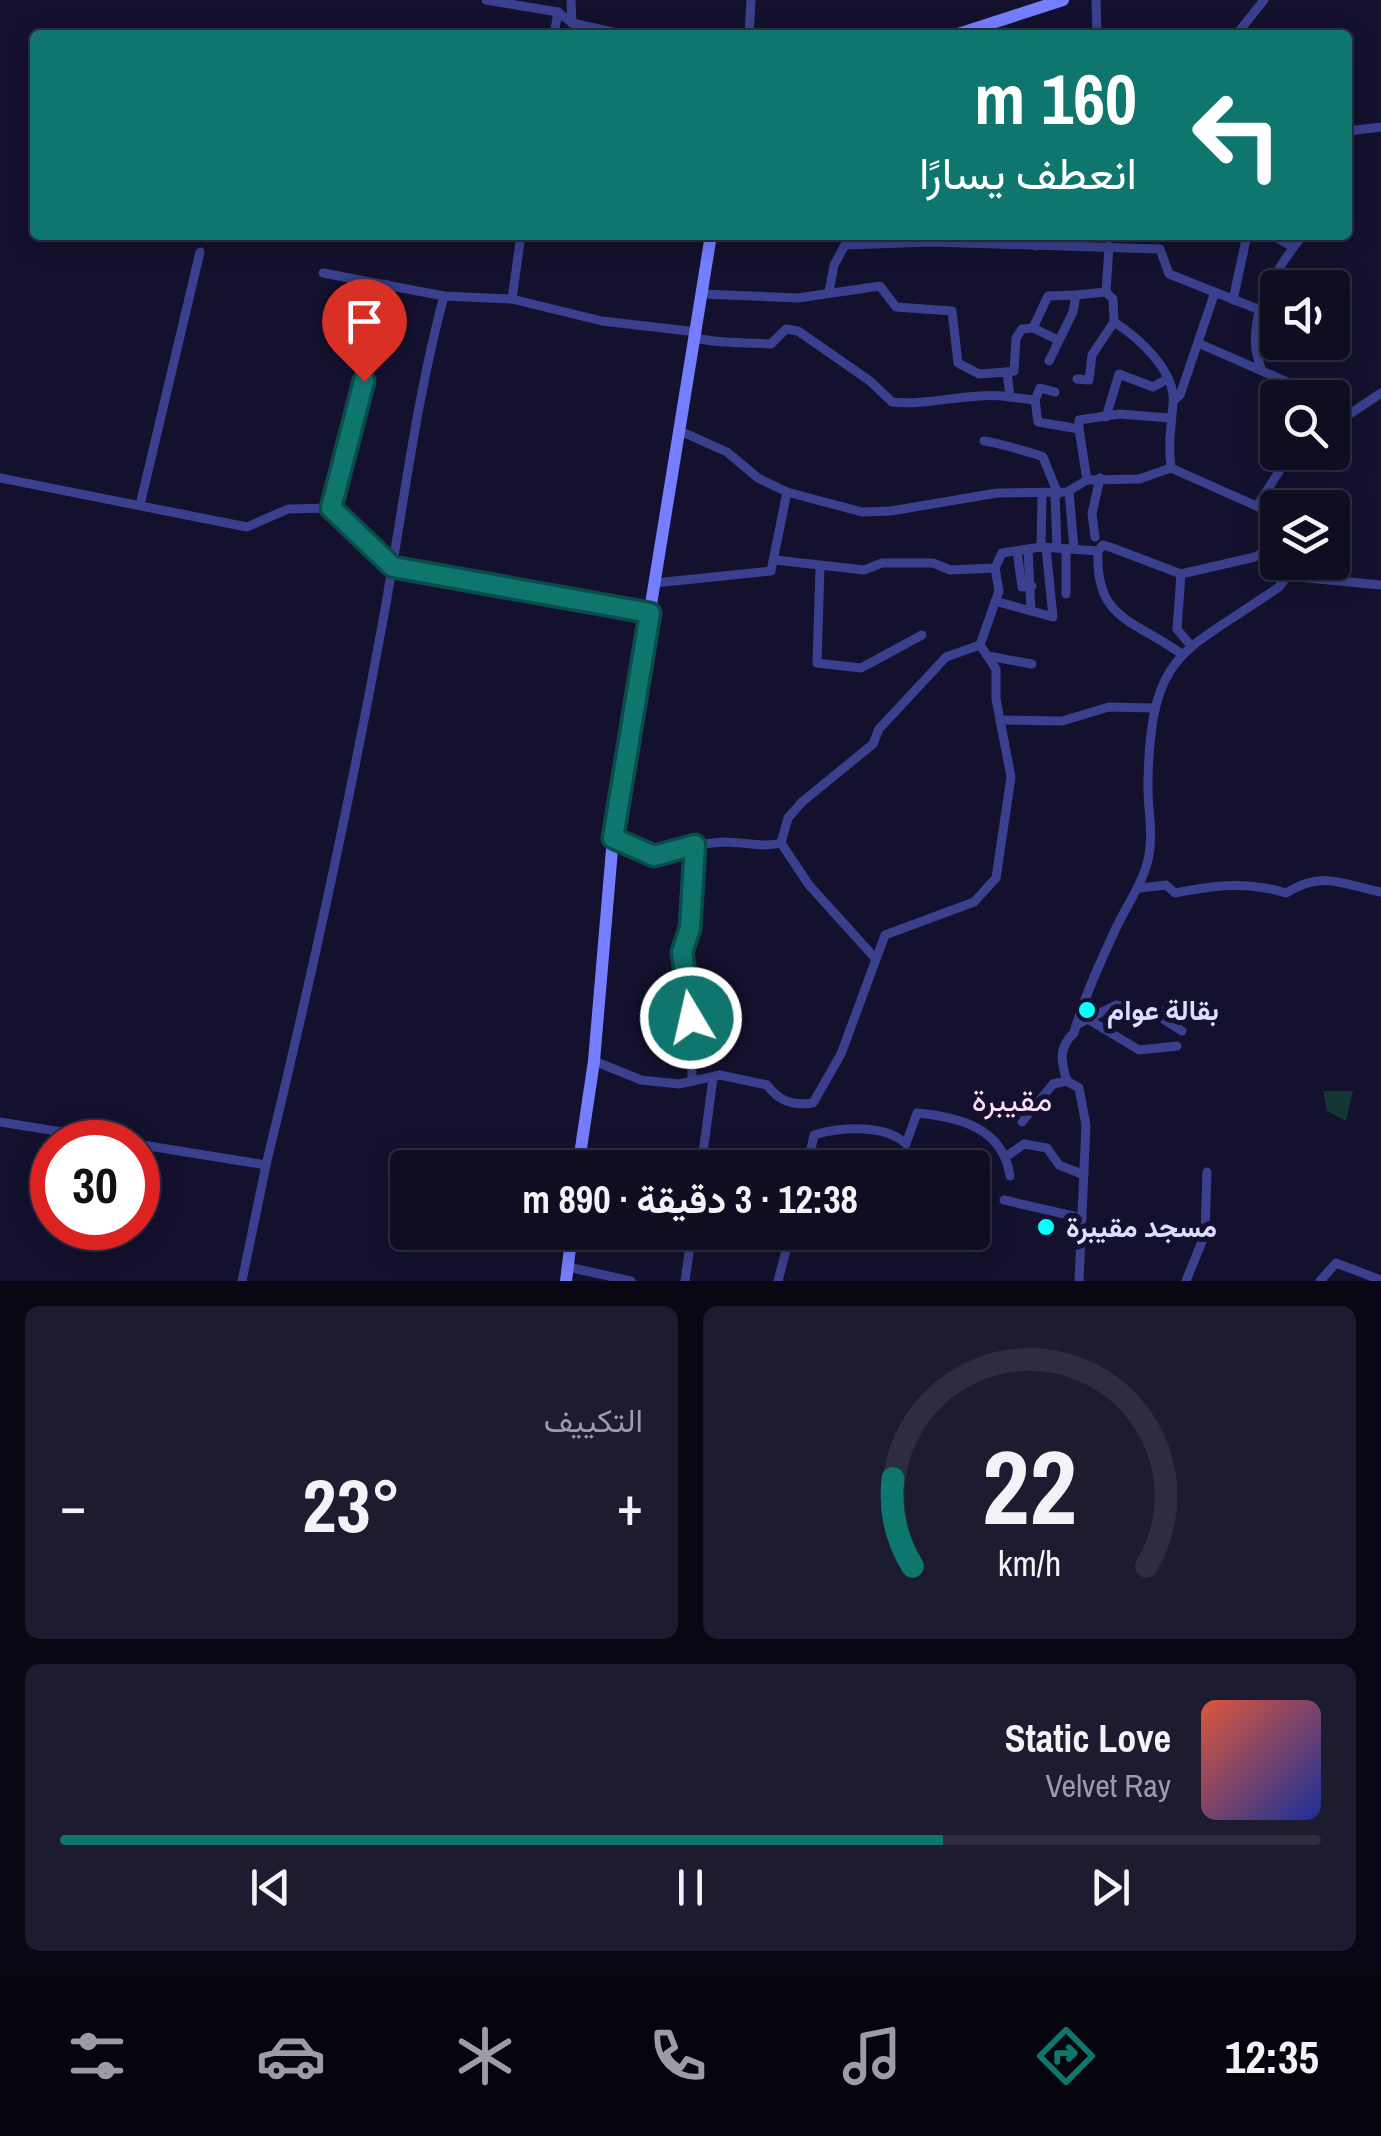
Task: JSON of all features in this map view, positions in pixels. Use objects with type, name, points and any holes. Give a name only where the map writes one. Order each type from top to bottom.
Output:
[{"type":"street","points":[[486,0],[558,12],[572,23],[604,30]]},
{"type":"street","points":[[571,0],[572,23]]},
{"type":"street","points":[[749,30],[751,0]]},
{"type":"street","points":[[970,30],[1063,0]]},
{"type":"street","points":[[1096,0],[1096,30]]},
{"type":"street","points":[[1240,30],[1264,0]]},
{"type":"street","points":[[555,30],[558,12]]},
{"type":"street","points":[[1352,131],[1381,127]]},
{"type":"street","points":[[512,299],[520,240]]},
{"type":"street","points":[[581,1150],[594,1061],[613,838],[710,240]]},
{"type":"street","points":[[1030,240],[1036,246]]},
{"type":"street","points":[[1232,300],[1246,240]]},
{"type":"street","points":[[1281,240],[1294,247]]},
{"type":"street","points":[[1282,270],[1299,240]]},
{"type":"street","points":[[829,292],[845,245],[932,242],[1160,249],[1169,274],[1260,310],[1254,350],[1262,368]]},
{"type":"street","points":[[1077,379],[1089,380],[1092,355],[1114,322],[1113,299],[1106,292],[1108,246]]},
{"type":"street","points":[[140,505],[200,252]]},
{"type":"street","points":[[323,273],[444,296],[512,299],[602,322],[696,335],[726,345],[739,341],[770,344],[786,329],[798,331],[870,381],[892,402],[941,402],[984,393],[1035,400]]},
{"type":"street","points":[[331,508],[386,284]]},
{"type":"street","points":[[702,294],[798,298],[880,286],[896,307],[952,310],[958,362],[980,374],[1014,371],[1016,338],[1022,328],[1033,328],[1058,340]]},
{"type":"street","points":[[1033,328],[1048,296],[1106,292]]},
{"type":"street","points":[[1049,361],[1076,295]]},
{"type":"street","points":[[1174,400],[1180,395],[1214,295]]},
{"type":"street","points":[[242,1281],[316,954],[393,567],[419,406],[444,296]]},
{"type":"street","points":[[1114,322],[1143,345],[1166,379],[1174,400],[1170,418],[1171,468]]},
{"type":"street","points":[[1198,342],[1287,380]]},
{"type":"street","points":[[1007,372],[1010,397]]},
{"type":"street","points":[[1106,418],[1119,374],[1153,387],[1166,379]]},
{"type":"street","points":[[1056,392],[1040,388],[1035,400],[1038,422],[1078,428]]},
{"type":"street","points":[[1352,412],[1381,393]]},
{"type":"street","points":[[1087,480],[1079,420],[1119,414],[1170,418]]},
{"type":"street","points":[[680,431],[727,452],[758,478],[788,492],[862,512],[997,493],[1042,496],[1060,493],[1087,480],[1139,479],[1171,468],[1258,506],[1260,511]]},
{"type":"street","points":[[984,441],[1022,456],[1033,453],[1052,469],[1060,493],[1066,594]]},
{"type":"street","points":[[1258,506],[1280,470]]},
{"type":"street","points":[[0,478],[247,527],[288,510],[331,508],[393,567],[650,613]]},
{"type":"street","points":[[1095,537],[1092,514],[1100,478]]},
{"type":"street","points":[[656,584],[772,571],[788,492]]},
{"type":"street","points":[[1060,493],[1066,549]]},
{"type":"street","points":[[996,601],[1053,617],[1043,548],[1042,496]]},
{"type":"street","points":[[1183,655],[1110,607],[1100,592],[1098,551],[1103,545],[1181,574],[1260,556]]},
{"type":"street","points":[[980,645],[996,601],[995,568],[1002,553],[1043,548],[1098,551]]},
{"type":"street","points":[[1022,550],[1032,586],[1031,611]]},
{"type":"street","points":[[775,560],[864,570],[882,563],[920,563],[950,570],[995,568]]},
{"type":"street","points":[[820,567],[817,663],[861,668],[922,635]]},
{"type":"street","points":[[1181,574],[1177,630],[1191,646]]},
{"type":"street","points":[[1067,1081],[1060,1059],[1118,925],[1140,888],[1154,828],[1148,784],[1154,708],[1161,682],[1191,646],[1218,623],[1279,587],[1284,580]]},
{"type":"street","points":[[1329,580],[1381,585]]},
{"type":"street","points":[[594,1061],[641,1080],[692,1082],[720,1074],[766,1084],[777,1098],[799,1105],[813,1104],[841,1054],[884,936],[974,902],[996,878],[1011,777],[996,669],[980,645]]},
{"type":"street","points":[[876,958],[809,885],[781,843],[788,818],[873,744],[879,728],[946,657],[980,645]]},
{"type":"street","points":[[988,656],[1032,664]]},
{"type":"street","points":[[1002,720],[1062,720],[1109,707],[1154,708]]},
{"type":"street","points":[[613,838],[654,856],[695,845],[729,842],[766,847],[781,843]]},
{"type":"street","points":[[692,1082],[691,1018],[682,952],[690,928],[695,845]]},
{"type":"street","points":[[1140,888],[1166,885],[1175,894],[1224,883],[1256,884],[1286,893],[1308,879],[1334,880],[1381,892]]},
{"type":"street","points":[[1076,1025],[1116,1006],[1152,1012],[1188,1010]]},
{"type":"street","points":[[1152,1012],[1182,1031]]},
{"type":"street","points":[[1091,1021],[1138,1050],[1177,1046]]},
{"type":"street","points":[[703,1150],[713,1078]]},
{"type":"street","points":[[1022,1122],[1053,1084],[1067,1081],[1080,1088],[1086,1125],[1080,1281]]},
{"type":"street","points":[[811,1150],[814,1135],[852,1127],[906,1144],[919,1112],[967,1121],[991,1134],[1007,1156],[1010,1176]]},
{"type":"street","points":[[0,1122],[266,1165]]},
{"type":"street","points":[[1007,1156],[1024,1144],[1047,1148],[1059,1165],[1084,1174]]},
{"type":"street","points":[[1186,1281],[1205,1234],[1207,1172]]},
{"type":"street","points":[[1004,1200],[1082,1218]]},
{"type":"street","points":[[684,1281],[689,1250]]},
{"type":"street","points":[[778,1281],[787,1250]]},
{"type":"street","points":[[1320,1281],[1336,1263],[1381,1280]]},
{"type":"street","points":[[567,1274],[631,1281]]},
{"type":"green space","points":[[1323,1091],[1353,1091],[1346,1121],[1327,1111]]},
{"type":"place","name":"بقالة عوام","points":[[1087,1010]]},
{"type":"place","name":"مسجد مقيبرة","points":[[1046,1227]]},
{"type":"district","name":"مقيبرة","points":[[1012,1099]]},
{"type":"route","points":[[364,381],[331,508],[348,520],[393,567],[650,613],[613,838],[654,856],[695,845],[698,857],[690,928],[682,952],[691,1018]]}]
